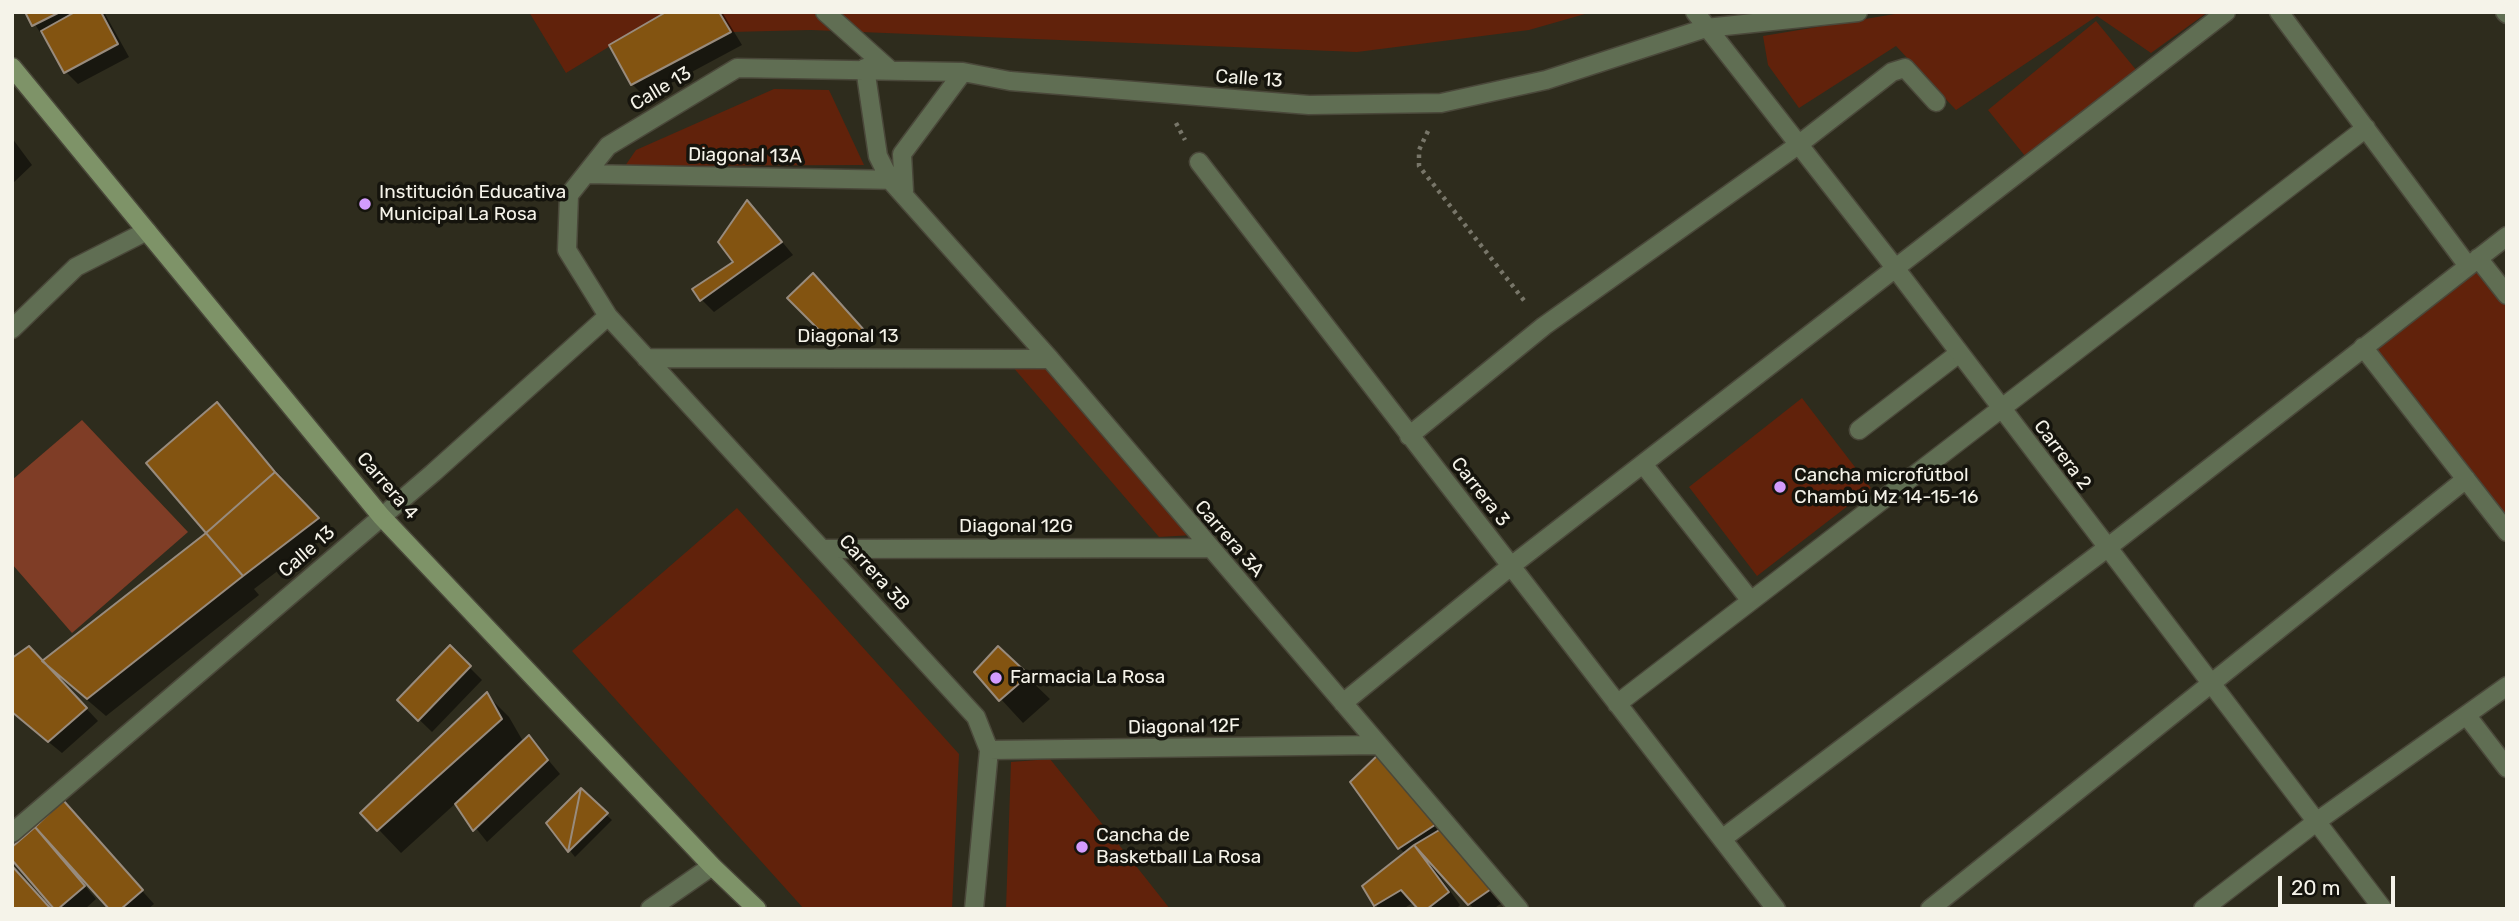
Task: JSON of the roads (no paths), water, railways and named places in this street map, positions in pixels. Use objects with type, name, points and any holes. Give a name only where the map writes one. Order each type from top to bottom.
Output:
[{"type":"street","points":[[825,12],[890,70]]},
{"type":"street","name":"Carrera 2","points":[[1695,12],[2383,909]]},
{"type":"street","points":[[1706,29],[1858,12]]},
{"type":"street","points":[[1343,703],[1511,566],[2226,12]]},
{"type":"street","points":[[2279,12],[2366,128],[2473,262],[2507,295]]},
{"type":"street","name":"Calle 13","points":[[12,833],[382,516],[608,316],[567,250],[569,195],[608,146],[737,68],[866,68],[963,72],[1010,80],[1309,105],[1441,103],[1546,80],[1706,29]]},
{"type":"street","name":"Carrera 4","points":[[12,67],[382,516],[712,866],[757,909]]},
{"type":"street","name":"Carrera 3A","points":[[866,68],[878,156],[899,186],[1519,909]]},
{"type":"street","points":[[1409,436],[1544,326],[1901,68],[1905,68],[1936,102]]},
{"type":"street","points":[[899,186],[902,154],[963,72]]},
{"type":"street","points":[[1617,704],[2366,128]]},
{"type":"street","name":"Carrera 3","points":[[1199,162],[1776,909]]},
{"type":"street","name":"Diagonal 13A","points":[[586,174],[899,186]]},
{"type":"street","points":[[12,329],[76,267],[147,231]]},
{"type":"street","points":[[1722,839],[2107,548],[2507,236]]},
{"type":"street","name":"Carrera 3B","points":[[608,316],[976,717],[989,750],[974,909]]},
{"type":"street","points":[[2363,347],[2507,531]]},
{"type":"street","points":[[1859,429],[1958,354]]},
{"type":"street","name":"Diagonal 13","points":[[646,358],[1050,359]]},
{"type":"street","points":[[1643,464],[1751,601]]},
{"type":"street","points":[[1930,909],[2466,479]]},
{"type":"street","name":"Diagonal 12G","points":[[824,549],[1208,548]]},
{"type":"street","points":[[2203,909],[2316,822],[2507,686]]},
{"type":"street","points":[[2467,716],[2507,768]]},
{"type":"street","name":"Diagonal 12F","points":[[989,750],[1379,746]]},
{"type":"street","points":[[650,909],[712,866]]},
{"type":"place","name":"Institución Educativa Municipal La Rosa","points":[[365,204]]},
{"type":"place","name":"Cancha microfútbol Chambú Mz 14-15-16","points":[[1780,487]]},
{"type":"place","name":"Farmacia La Rosa","points":[[996,678]]},
{"type":"place","name":"Cancha de Basketball La Rosa","points":[[1082,847]]}]
